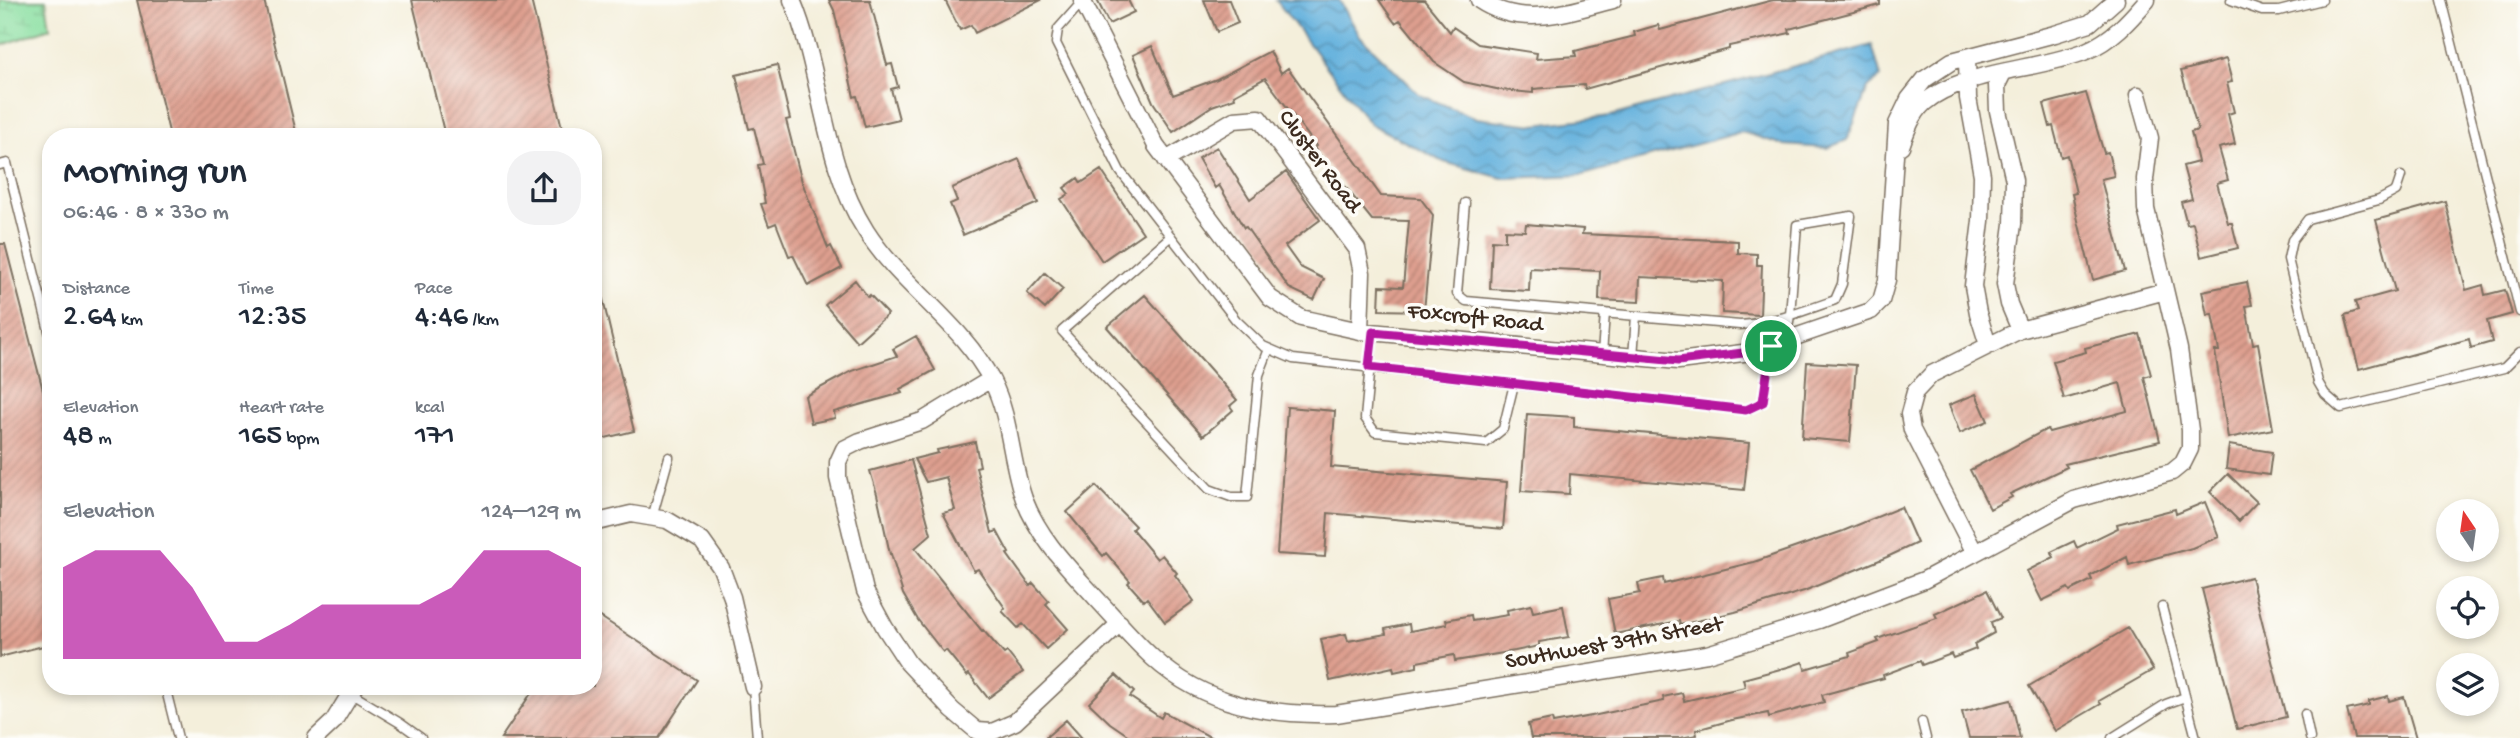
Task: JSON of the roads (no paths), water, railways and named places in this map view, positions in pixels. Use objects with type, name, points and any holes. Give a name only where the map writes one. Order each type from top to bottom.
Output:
[{"type":"street","name":"Southwest 39th Street","points":[[792,0],[803,27],[834,157],[847,196],[867,232],[966,344],[991,379],[1004,407],[1024,497],[1040,532],[1055,554],[1154,659],[1190,686],[1248,708],[1294,715],[1336,714],[1707,654],[1819,620],[1924,580],[2074,500],[2172,472],[2183,463],[2190,449],[2190,430],[2179,349],[2165,291]]},
{"type":"street","points":[[1486,5],[1520,16],[1549,17],[1613,0]]},
{"type":"street","name":"Foxcroft Road","points":[[1082,1],[1156,146],[1270,298],[1301,318],[1367,331],[1678,361],[1751,352],[1871,311],[1881,301],[1887,280],[1897,124],[1909,99],[1925,79],[1952,61],[2090,23],[2116,0]]},
{"type":"street","points":[[1896,158],[1909,126],[1922,105],[1944,89],[2085,51],[2115,35],[2147,0]]},
{"type":"street","points":[[1967,57],[1966,82],[1982,174],[1981,221],[1973,286],[1988,345]]},
{"type":"street","points":[[2003,73],[1997,85],[1998,111],[2014,180],[2013,224],[2005,284],[2009,304],[2020,330]]},
{"type":"street","points":[[1975,553],[1912,430],[1909,414],[1915,392],[1932,374],[2020,330],[2165,291],[2146,209],[2145,179],[2150,138],[2138,95]]},
{"type":"street","name":"Cluster Road","points":[[1166,160],[1234,120],[1258,118],[1357,249],[1367,331]]},
{"type":"street","points":[[1981,221],[2013,224]]},
{"type":"street","points":[[991,379],[922,421],[860,440],[844,449],[838,462],[838,478],[865,591],[908,663],[952,710],[977,731],[992,732],[1015,722],[1120,623]]},
{"type":"street","points":[[602,521],[631,514],[667,520],[702,541],[721,568],[732,597],[753,687]]},
{"type":"street","points":[[316,738],[333,722],[350,695]]},
{"type":"lane","points":[[2231,0],[2262,11],[2279,11],[2322,0]]},
{"type":"lane","points":[[2441,0],[2520,312]]},
{"type":"lane","points":[[1082,1],[1058,29],[1056,43],[1120,172],[1236,320],[1263,346],[1293,359],[1746,410],[1763,402],[1771,346]]},
{"type":"lane","points":[[0,164],[7,163],[42,303]]},
{"type":"lane","points":[[2401,176],[2396,191],[2379,200],[2308,219],[2292,240],[2288,259],[2318,382],[2325,394],[2341,408],[2504,368],[2520,352]]},
{"type":"lane","points":[[1465,203],[1457,294],[1466,301],[1740,325],[1762,323],[1790,315],[1835,300],[1842,284],[1851,216],[1797,225],[1790,315],[1788,328],[1791,339]]},
{"type":"lane","points":[[1171,236],[1062,331],[1209,489],[1231,497],[1247,497],[1259,375],[1269,349]]},
{"type":"lane","points":[[1602,354],[1605,313]]},
{"type":"lane","points":[[1633,357],[1636,316]]},
{"type":"lane","points":[[1367,331],[1369,367],[1365,418],[1375,432],[1486,443],[1503,429],[1514,384]]},
{"type":"lane","points":[[652,518],[669,457]]},
{"type":"lane","points":[[2162,607],[2196,738]]},
{"type":"lane","points":[[753,687],[757,738]]},
{"type":"lane","points":[[167,695],[177,738]]},
{"type":"lane","points":[[360,695],[421,738]]},
{"type":"lane","points":[[2112,738],[2166,704],[2185,697]]},
{"type":"lane","points":[[2305,714],[2310,738]]},
{"type":"lane","points":[[1922,722],[1926,738]]},
{"type":"water","points":[[1276,0],[1339,0],[1360,36],[1420,95],[1476,118],[1535,125],[1611,116],[1872,45],[1881,77],[1868,88],[1847,140],[1827,148],[1784,145],[1742,132],[1583,175],[1502,178],[1444,162],[1370,124]]}]
